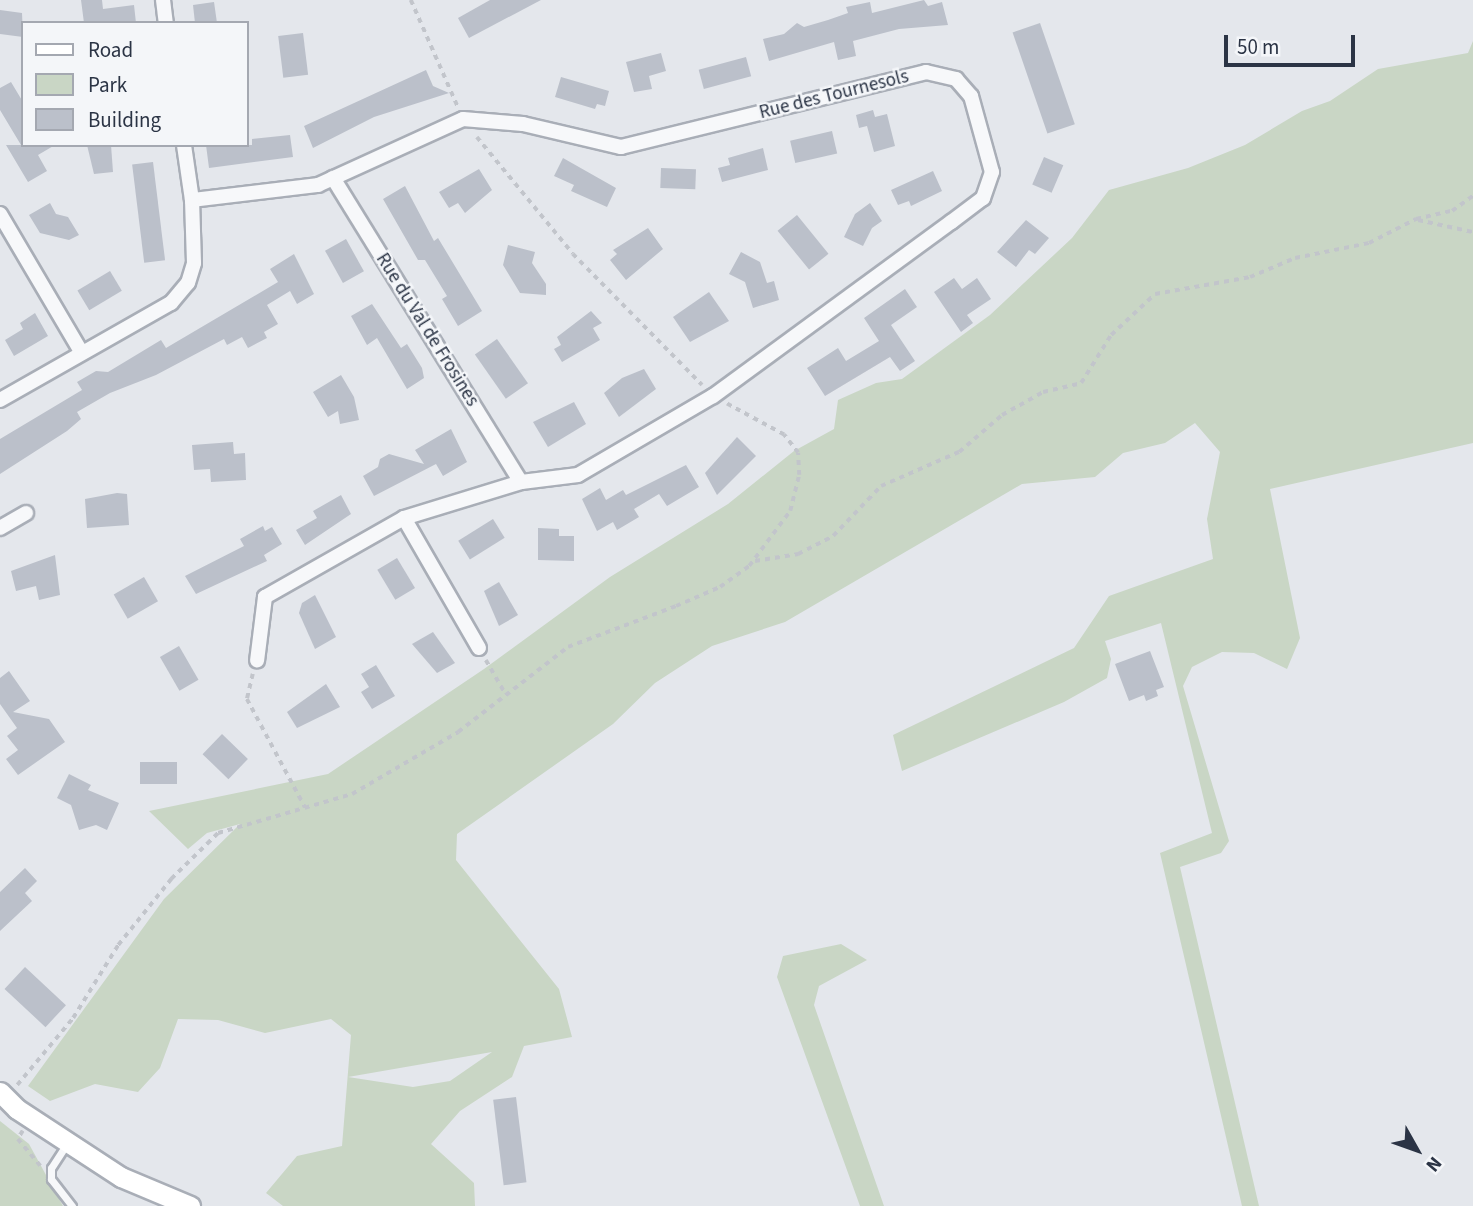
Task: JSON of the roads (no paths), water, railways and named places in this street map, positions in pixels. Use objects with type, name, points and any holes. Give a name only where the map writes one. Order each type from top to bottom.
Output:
[{"type":"main road","points":[[2,1095],[30,1117],[121,1177],[190,1206]]},
{"type":"street","points":[[163,0],[166,21]]},
{"type":"street","name":"Rue des Tournesols","points":[[257,660],[265,597],[404,518],[521,482],[578,475],[713,396],[983,198],[992,172],[971,96],[956,79],[926,72],[621,147],[523,124],[463,119],[333,178]]},
{"type":"street","points":[[0,400],[172,303],[188,282],[194,263],[192,200],[184,147]]},
{"type":"street","points":[[192,200],[318,185],[333,178]]},
{"type":"street","name":"Rue du Val de Frosines","points":[[333,178],[521,482]]},
{"type":"street","points":[[1,217],[82,353]]},
{"type":"street","points":[[0,528],[26,513]]},
{"type":"street","points":[[404,518],[479,648]]},
{"type":"lane","points":[[68,1142],[51,1168],[51,1179],[72,1206]]}]
